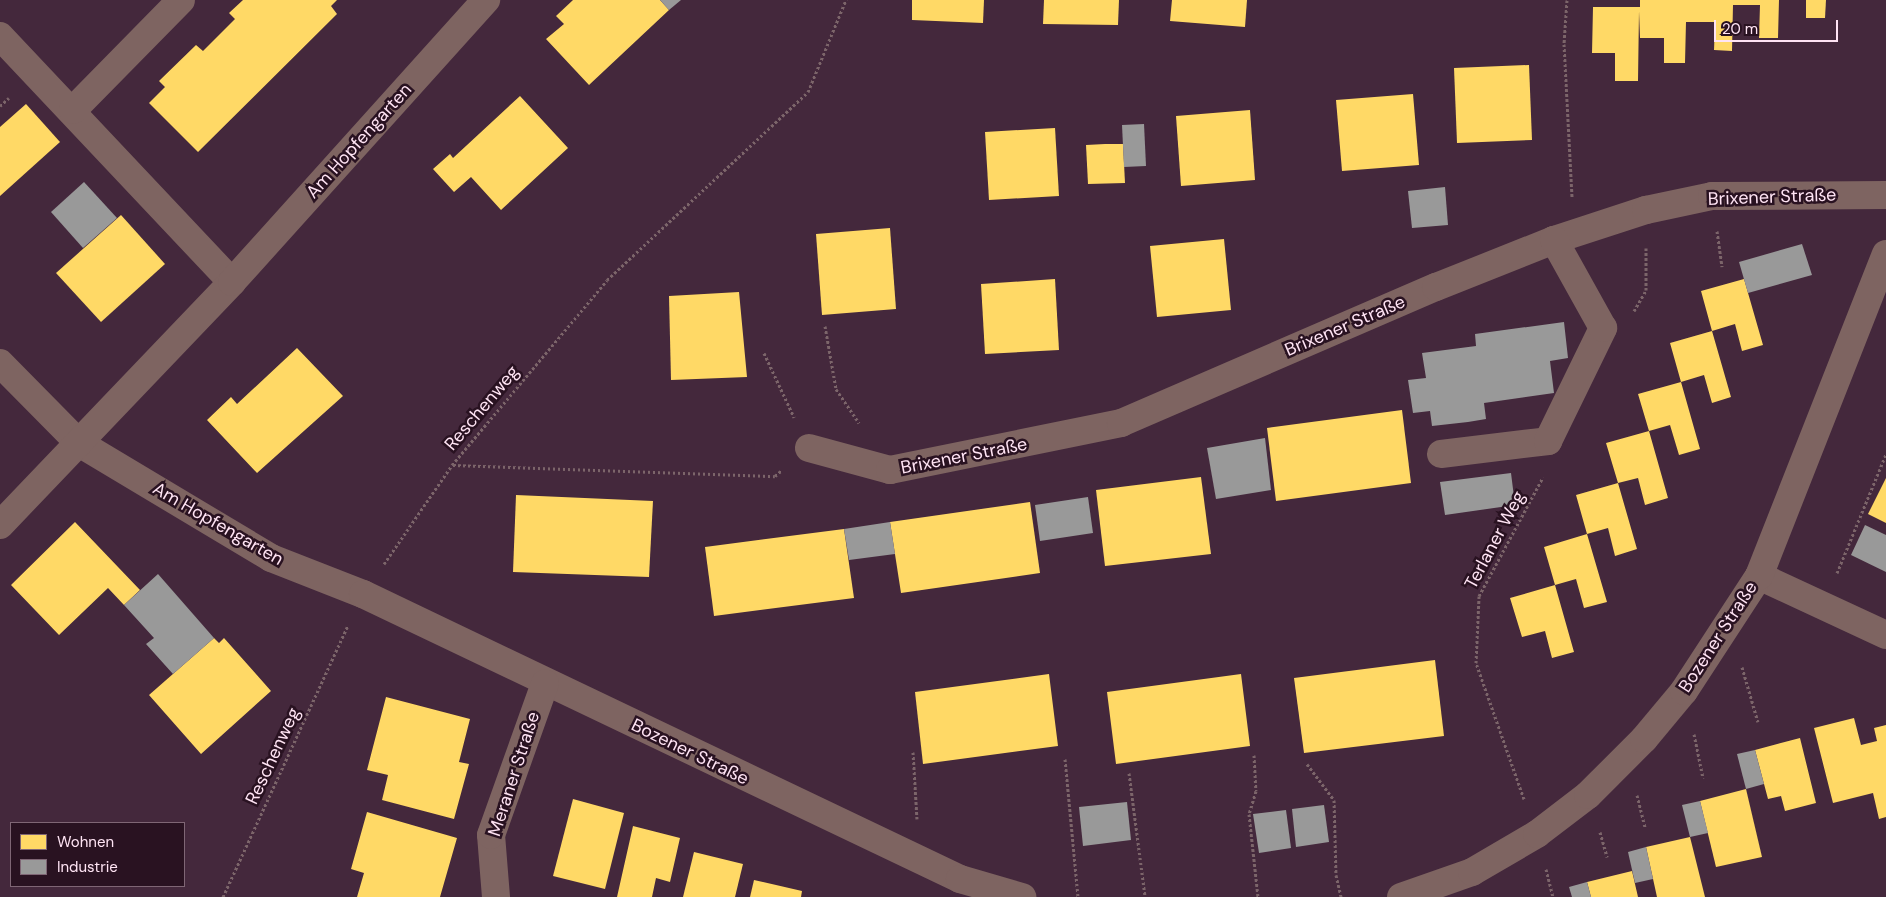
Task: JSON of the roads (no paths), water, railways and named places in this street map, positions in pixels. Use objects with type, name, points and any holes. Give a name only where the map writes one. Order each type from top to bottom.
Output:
[{"type":"street","points":[[72,110],[181,0]]},
{"type":"street","name":"Am Hopfengarten","points":[[0,525],[232,282],[486,0]]},
{"type":"street","points":[[0,36],[72,110],[232,282]]},
{"type":"street","name":"Brixener Straße","points":[[809,448],[890,470],[1121,424],[1436,287],[1564,236],[1646,210],[1712,196],[1886,195]]},
{"type":"street","points":[[1441,454],[1548,441],[1603,328],[1564,236]]},
{"type":"street","name":"Bozener Straße","points":[[1401,897],[1472,872],[1536,834],[1588,795],[1644,739],[1684,691],[1759,576],[1886,254]]},
{"type":"street","name":"Am Hopfengarten","points":[[0,363],[79,443],[272,558],[363,594]]},
{"type":"street","points":[[1759,576],[1886,634]]},
{"type":"street","name":"Bozener Straße","points":[[363,594],[545,683],[960,879],[1022,897]]},
{"type":"street","name":"Meraner Straße","points":[[496,897],[491,835],[545,683]]}]
